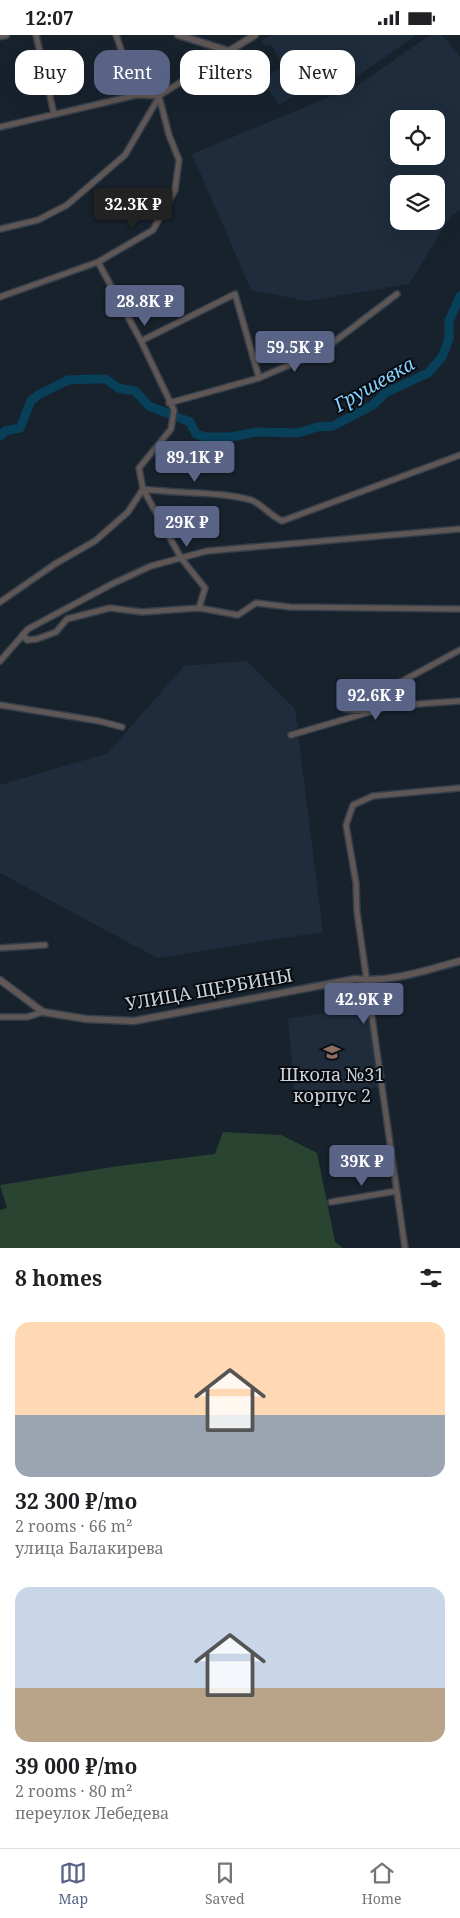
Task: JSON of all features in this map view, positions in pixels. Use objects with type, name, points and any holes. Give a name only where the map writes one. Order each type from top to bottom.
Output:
[{"type":"street","points":[[0,36],[6,35]]},
{"type":"street","points":[[36,35],[54,115]]},
{"type":"street","points":[[116,35],[121,50]]},
{"type":"street","points":[[178,35],[226,50]]},
{"type":"street","points":[[231,50],[255,35]]},
{"type":"street","points":[[0,229],[38,220],[67,205],[125,155],[159,96],[180,82]]},
{"type":"street","points":[[0,127],[137,95],[159,96]]},
{"type":"street","points":[[0,297],[98,262],[153,230],[175,190],[179,160],[169,135],[159,96]]},
{"type":"street","points":[[98,262],[142,341],[163,385],[169,403],[174,410],[171,429],[139,468],[144,489],[181,558],[205,588],[199,608]]},
{"type":"street","points":[[142,341],[235,294],[259,378]]},
{"type":"street","points":[[169,403],[259,378],[322,351],[397,294]]},
{"type":"street","points":[[144,489],[211,493],[253,501],[271,516],[282,521],[460,455]]},
{"type":"street","points":[[0,603],[55,564],[95,541],[128,512],[144,489]]},
{"type":"street","points":[[0,661],[28,629],[112,584],[151,566],[207,551],[460,529]]},
{"type":"street","points":[[23,634],[26,640],[37,639],[56,632],[67,619],[110,608],[142,612],[199,608],[238,615],[256,603],[290,607],[460,609]]},
{"type":"street","points":[[369,712],[344,709],[344,705],[395,685],[460,649]]},
{"type":"street","points":[[291,735],[390,706],[460,701]]},
{"type":"street","points":[[0,705],[99,721],[122,727]]},
{"type":"street","points":[[405,1248],[357,912],[356,883],[346,825],[353,805],[373,796],[460,787]]},
{"type":"street","points":[[0,948],[45,945]]},
{"type":"street","name":"УЛИЦА ЩЕРБИНЫ","points":[[0,980],[43,1012],[86,1019],[134,1021],[355,979],[368,980],[418,972],[460,961]]},
{"type":"street","points":[[0,1017],[27,1017],[43,1012]]},
{"type":"street","points":[[331,1203],[397,1191]]},
{"type":"shaded area","points":[[272,35],[416,35],[355,78],[355,50],[280,50],[280,60],[270,44],[265,47],[261,41]]},
{"type":"shaded area","points":[[430,35],[442,35],[460,57],[460,210],[451,216],[445,226],[445,175],[390,175],[390,230],[442,230],[409,284],[307,301],[251,290],[192,154],[334,95],[355,95],[355,86]]},
{"type":"shaded area","points":[[280,69],[280,95],[294,95],[279,105],[270,92],[270,75]]},
{"type":"shaded area","points":[[247,661],[295,709],[323,932],[157,958],[0,873],[0,785],[108,753],[184,666]]},
{"type":"shaded area","name":"Школа №31 корпус 2","points":[[367,1008],[379,1087],[295,1099],[288,1018]]},
{"type":"green space","points":[[223,1132],[281,1135],[317,1153],[335,1242],[343,1248],[0,1248],[0,1210],[7,1208],[0,1185],[119,1166],[215,1154]]},
{"type":"waterway","name":"Грушевка","points":[[0,436],[5,431],[20,428],[31,401],[38,395],[68,380],[93,379],[106,379],[118,388],[135,391],[149,406],[190,422],[196,434],[205,437],[231,437],[257,432],[298,433],[317,427],[333,426],[373,405],[385,393],[428,373],[442,357],[449,339],[449,321],[460,296]]},
{"type":"place","name":"Школа №31 корпус 2","points":[[332,1052]]}]
